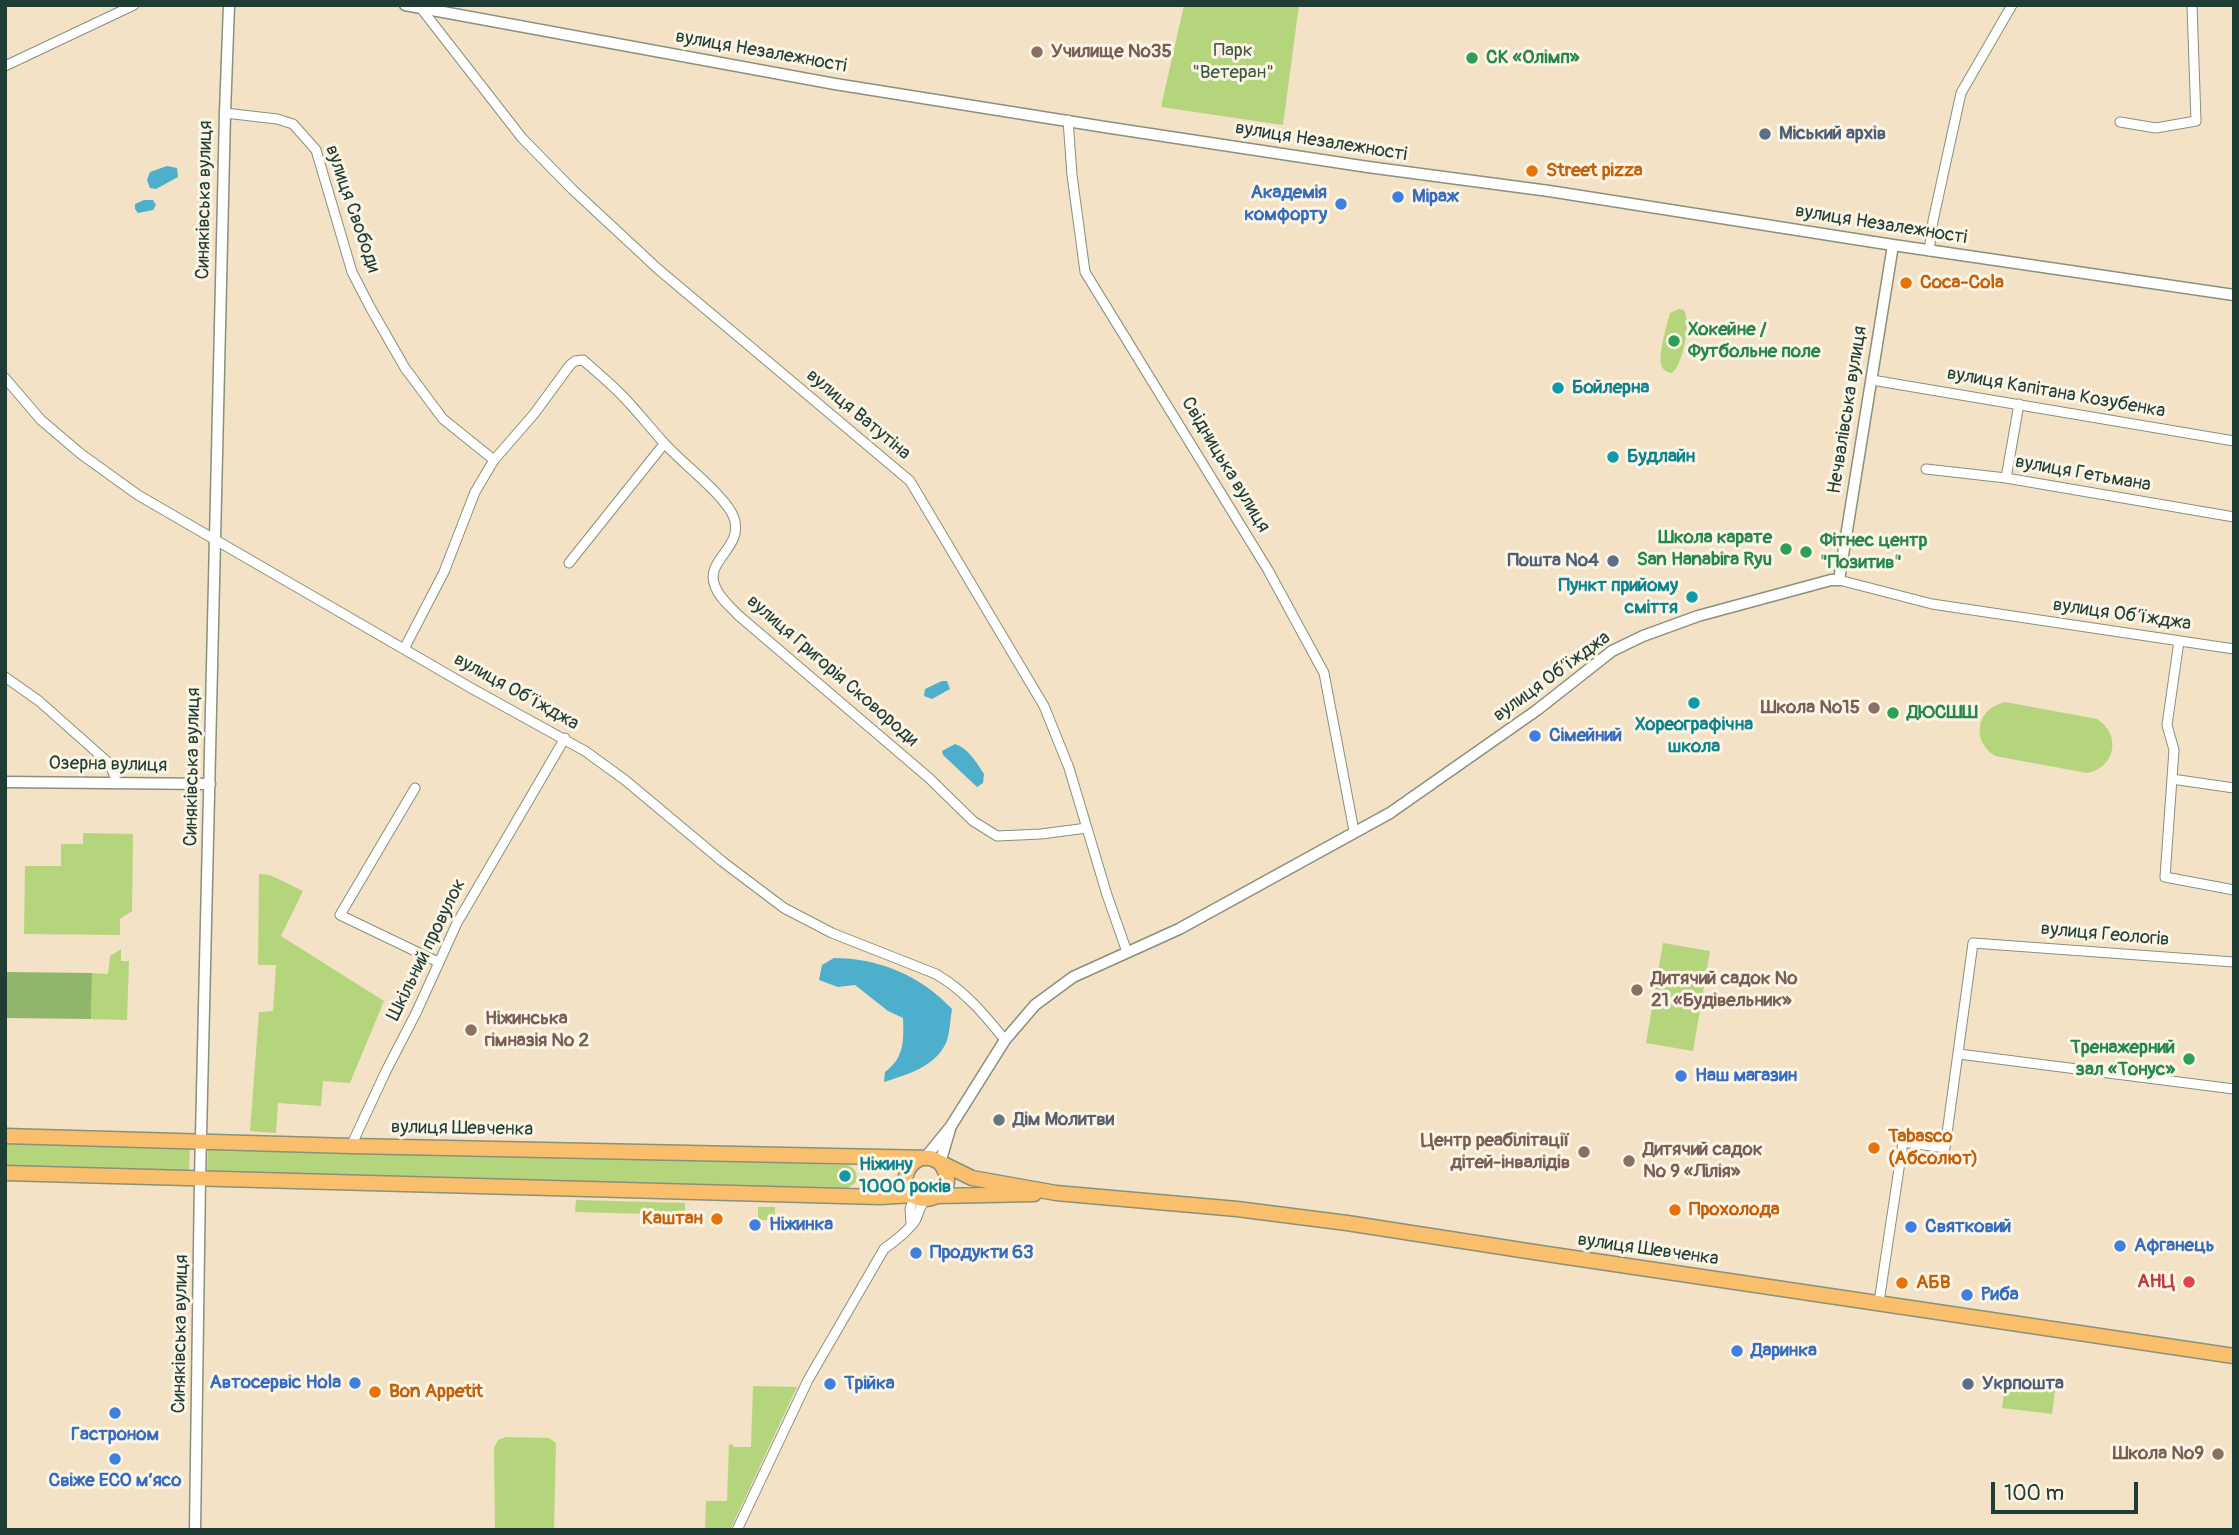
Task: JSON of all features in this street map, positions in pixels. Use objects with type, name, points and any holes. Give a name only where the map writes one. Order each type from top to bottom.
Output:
[{"type":"main road","name":"вулиця Шевченка","points":[[5,1136],[922,1158]]},
{"type":"main road","points":[[922,1158],[941,1164],[947,1175],[946,1187],[923,1197],[907,1187],[905,1176],[910,1166],[922,1158]]},
{"type":"main road","name":"вулиця Шевченка","points":[[941,1164],[972,1178],[1056,1193],[1237,1209],[1347,1223],[2234,1356]]},
{"type":"main road","name":"вулиця Шевченка","points":[[5,1173],[880,1197],[1056,1193]]},
{"type":"street","points":[[5,66],[134,5]]},
{"type":"street","name":"Синяківська вулиця","points":[[195,1530],[200,1178],[229,5]]},
{"type":"street","name":"вулиця Незалежності","points":[[405,5],[835,84],[1368,167],[1549,191],[1929,251],[2234,295]]},
{"type":"street","points":[[1929,251],[1961,93],[2012,5]]},
{"type":"street","points":[[2120,122],[2156,128],[2196,121],[2192,5]]},
{"type":"street","name":"вулиця Ватутіна","points":[[420,7],[522,138],[573,190],[658,269],[910,481],[1045,706],[1069,768],[1127,952]]},
{"type":"street","name":"вулиця Свободи","points":[[225,113],[277,119],[293,124],[316,150],[352,272],[405,368],[443,419],[494,460]]},
{"type":"street","name":"Свідницька вулиця","points":[[1068,120],[1072,175],[1085,272],[1268,570],[1324,673],[1354,831]]},
{"type":"street","name":"Нечвалівська вулиця","points":[[1839,580],[1893,245]]},
{"type":"street","name":"вулиця Григорія Сковороди","points":[[404,649],[444,572],[475,492],[494,460],[534,414],[570,365],[575,360],[583,360],[628,402],[734,517],[736,532],[733,542],[717,565],[713,579],[722,598],[763,637],[908,760],[973,821],[997,836],[1087,828]]},
{"type":"street","name":"вулиця Обʼїжджа","points":[[5,378],[41,420],[81,454],[138,495],[471,688],[565,738],[625,780],[723,862],[784,908],[832,933],[911,963],[949,981],[976,1004],[1005,1040]]},
{"type":"street","name":"вулиця Капітана Козубенка","points":[[1872,380],[2234,441]]},
{"type":"street","points":[[2006,478],[2019,404]]},
{"type":"street","points":[[569,563],[664,444]]},
{"type":"street","name":"вулиця Гетьмана","points":[[1926,469],[2006,478],[2234,517]]},
{"type":"street","name":"вулиця Обʼїжджа","points":[[922,1158],[951,1126],[1005,1040],[1035,1005],[1057,988],[1083,972],[1179,929],[1390,813],[1537,710],[1612,651],[1643,636],[1727,607],[1831,579],[1932,604],[2234,649]]},
{"type":"street","points":[[2179,641],[2167,725],[2174,750],[2165,877],[2234,890]]},
{"type":"street","points":[[5,677],[39,701],[110,764],[117,783]]},
{"type":"street","name":"Шкільний провулок","points":[[351,1146],[457,923],[565,738]]},
{"type":"street","points":[[2172,779],[2234,788]]},
{"type":"street","name":"Озерна вулиця","points":[[5,782],[210,784]]},
{"type":"street","points":[[415,788],[340,915],[438,962]]},
{"type":"street","name":"вулиця Геологів","points":[[1959,1054],[1973,943],[2234,962]]},
{"type":"street","points":[[1879,1302],[1903,1142],[1945,1148],[1959,1054],[2234,1089]]},
{"type":"street","name":"вулиця Обʼїжджа","points":[[941,1164],[951,1126]]},
{"type":"street","points":[[737,1530],[808,1380],[884,1249],[911,1224],[910,1209],[923,1197]]},
{"type":"green space","name":"Парк \"Ветеран\"","points":[[1184,5],[1299,5],[1283,125],[1161,107]]},
{"type":"green space","name":"Хокейне / Футбольне поле","points":[[1684,310],[1687,324],[1680,361],[1672,373],[1662,367],[1661,356],[1670,313]]},
{"type":"green space","points":[[2005,702],[2097,719],[2110,733],[2112,750],[2109,758],[2104,765],[2087,773],[1995,756],[1982,742],[1980,725],[1988,711]]},
{"type":"green space","points":[[83,833],[133,834],[132,911],[120,919],[120,935],[24,934],[25,866],[61,866],[61,844],[83,844]]},
{"type":"green space","points":[[259,874],[270,875],[303,891],[281,936],[384,1001],[350,1083],[323,1081],[321,1106],[278,1103],[276,1133],[250,1131],[259,1012],[273,1011],[276,965],[258,965]]},
{"type":"green space","points":[[1663,943],[1710,951],[1693,1051],[1646,1043]]},
{"type":"green space","points":[[121,949],[121,961],[129,961],[127,1020],[91,1019],[92,973],[108,974],[110,956]]},
{"type":"green space","points":[[5,972],[92,973],[91,1019],[5,1018]]},
{"type":"green space","points":[[5,1140],[190,1145],[189,1170],[5,1166]]},
{"type":"green space","points":[[208,1145],[848,1165],[855,1170],[857,1177],[856,1182],[847,1189],[207,1171]]},
{"type":"green space","points":[[576,1200],[685,1203],[685,1215],[575,1212]]},
{"type":"green space","points":[[758,1207],[775,1207],[775,1220],[758,1220]]},
{"type":"green space","points":[[2006,1376],[2056,1383],[2052,1414],[2002,1408]]},
{"type":"green space","points":[[753,1386],[797,1387],[730,1530],[705,1530],[706,1501],[727,1501],[729,1444],[734,1447],[751,1447]]},
{"type":"green space","points":[[506,1437],[549,1438],[556,1443],[554,1530],[495,1530],[494,1448],[498,1440]]},
{"type":"water","points":[[167,166],[177,168],[178,177],[156,189],[150,188],[147,180],[150,172]]},
{"type":"water","points":[[153,200],[156,205],[153,210],[138,213],[135,204]]},
{"type":"water","points":[[947,681],[950,689],[932,699],[924,696],[925,689]]},
{"type":"water","points":[[955,744],[968,752],[984,774],[983,783],[977,787],[943,755],[942,751]]},
{"type":"water","points":[[834,958],[883,965],[913,978],[940,997],[952,1009],[947,1039],[935,1058],[919,1069],[884,1082],[885,1072],[896,1061],[902,1048],[903,1018],[888,1011],[855,985],[838,987],[819,980],[822,965]]},
{"type":"place","name":"Училище №35","points":[[1037,52]]},
{"type":"place","name":"СК «Олімп»","points":[[1472,58]]},
{"type":"place","name":"Міський архів","points":[[1765,134]]},
{"type":"place","name":"Street pizza","points":[[1532,171]]},
{"type":"place","name":"Міраж","points":[[1398,197]]},
{"type":"place","name":"Академія комфорту","points":[[1341,204]]},
{"type":"place","name":"Coca-Cola","points":[[1906,283]]},
{"type":"place","name":"Хокейне / Футбольне поле","points":[[1674,341]]},
{"type":"place","name":"Бойлерна","points":[[1558,388]]},
{"type":"place","name":"Будлайн","points":[[1613,457]]},
{"type":"place","name":"Школа карате San Hanabira Ryu","points":[[1786,549]]},
{"type":"place","name":"Фітнес центр \"Позитив\"","points":[[1806,552]]},
{"type":"place","name":"Пошта №4","points":[[1613,561]]},
{"type":"place","name":"Пункт прийому сміття","points":[[1692,597]]},
{"type":"place","name":"Хореографічна школа","points":[[1694,703]]},
{"type":"place","name":"Школа №15","points":[[1874,708]]},
{"type":"place","name":"ДЮСШШ","points":[[1893,713]]},
{"type":"place","name":"Сімейний","points":[[1535,736]]},
{"type":"place","name":"Дитячий садок № 21 «Будівельник»","points":[[1637,990]]},
{"type":"place","name":"Ніжинська гімназія № 2","points":[[471,1030]]},
{"type":"place","name":"Тренажерний зал «Тонус»","points":[[2189,1059]]},
{"type":"place","name":"Наш магазин","points":[[1681,1076]]},
{"type":"place","name":"Дім Молитви","points":[[999,1120]]},
{"type":"place","name":"Tabasco (Абсолют)","points":[[1874,1148]]},
{"type":"place","name":"Центр реабілітації дітей-інвалідів","points":[[1584,1152]]},
{"type":"place","name":"Дитячий садок № 9 «Лілія»","points":[[1629,1161]]},
{"type":"place","name":"Ніжину 1000 років","points":[[845,1176]]},
{"type":"place","name":"Прохолода","points":[[1675,1210]]},
{"type":"place","name":"Каштан","points":[[717,1219]]},
{"type":"place","name":"Ніжинка","points":[[755,1225]]},
{"type":"place","name":"Святковий","points":[[1911,1227]]},
{"type":"place","name":"Афганець","points":[[2120,1246]]},
{"type":"place","name":"Продукти 63","points":[[916,1253]]},
{"type":"place","name":"АНЦ","points":[[2189,1282]]},
{"type":"place","name":"АБВ","points":[[1902,1283]]},
{"type":"place","name":"Риба","points":[[1967,1295]]},
{"type":"place","name":"Даринка","points":[[1737,1351]]},
{"type":"place","name":"Автосервіс Hola","points":[[355,1383]]},
{"type":"place","name":"Трійка","points":[[830,1384]]},
{"type":"place","name":"Укрпошта","points":[[1968,1384]]},
{"type":"place","name":"Bon Appetit","points":[[375,1392]]},
{"type":"place","name":"Гастроном","points":[[115,1413]]},
{"type":"place","name":"Школа №9","points":[[2218,1454]]},
{"type":"place","name":"Свіже ECO м’ясо","points":[[115,1459]]}]
